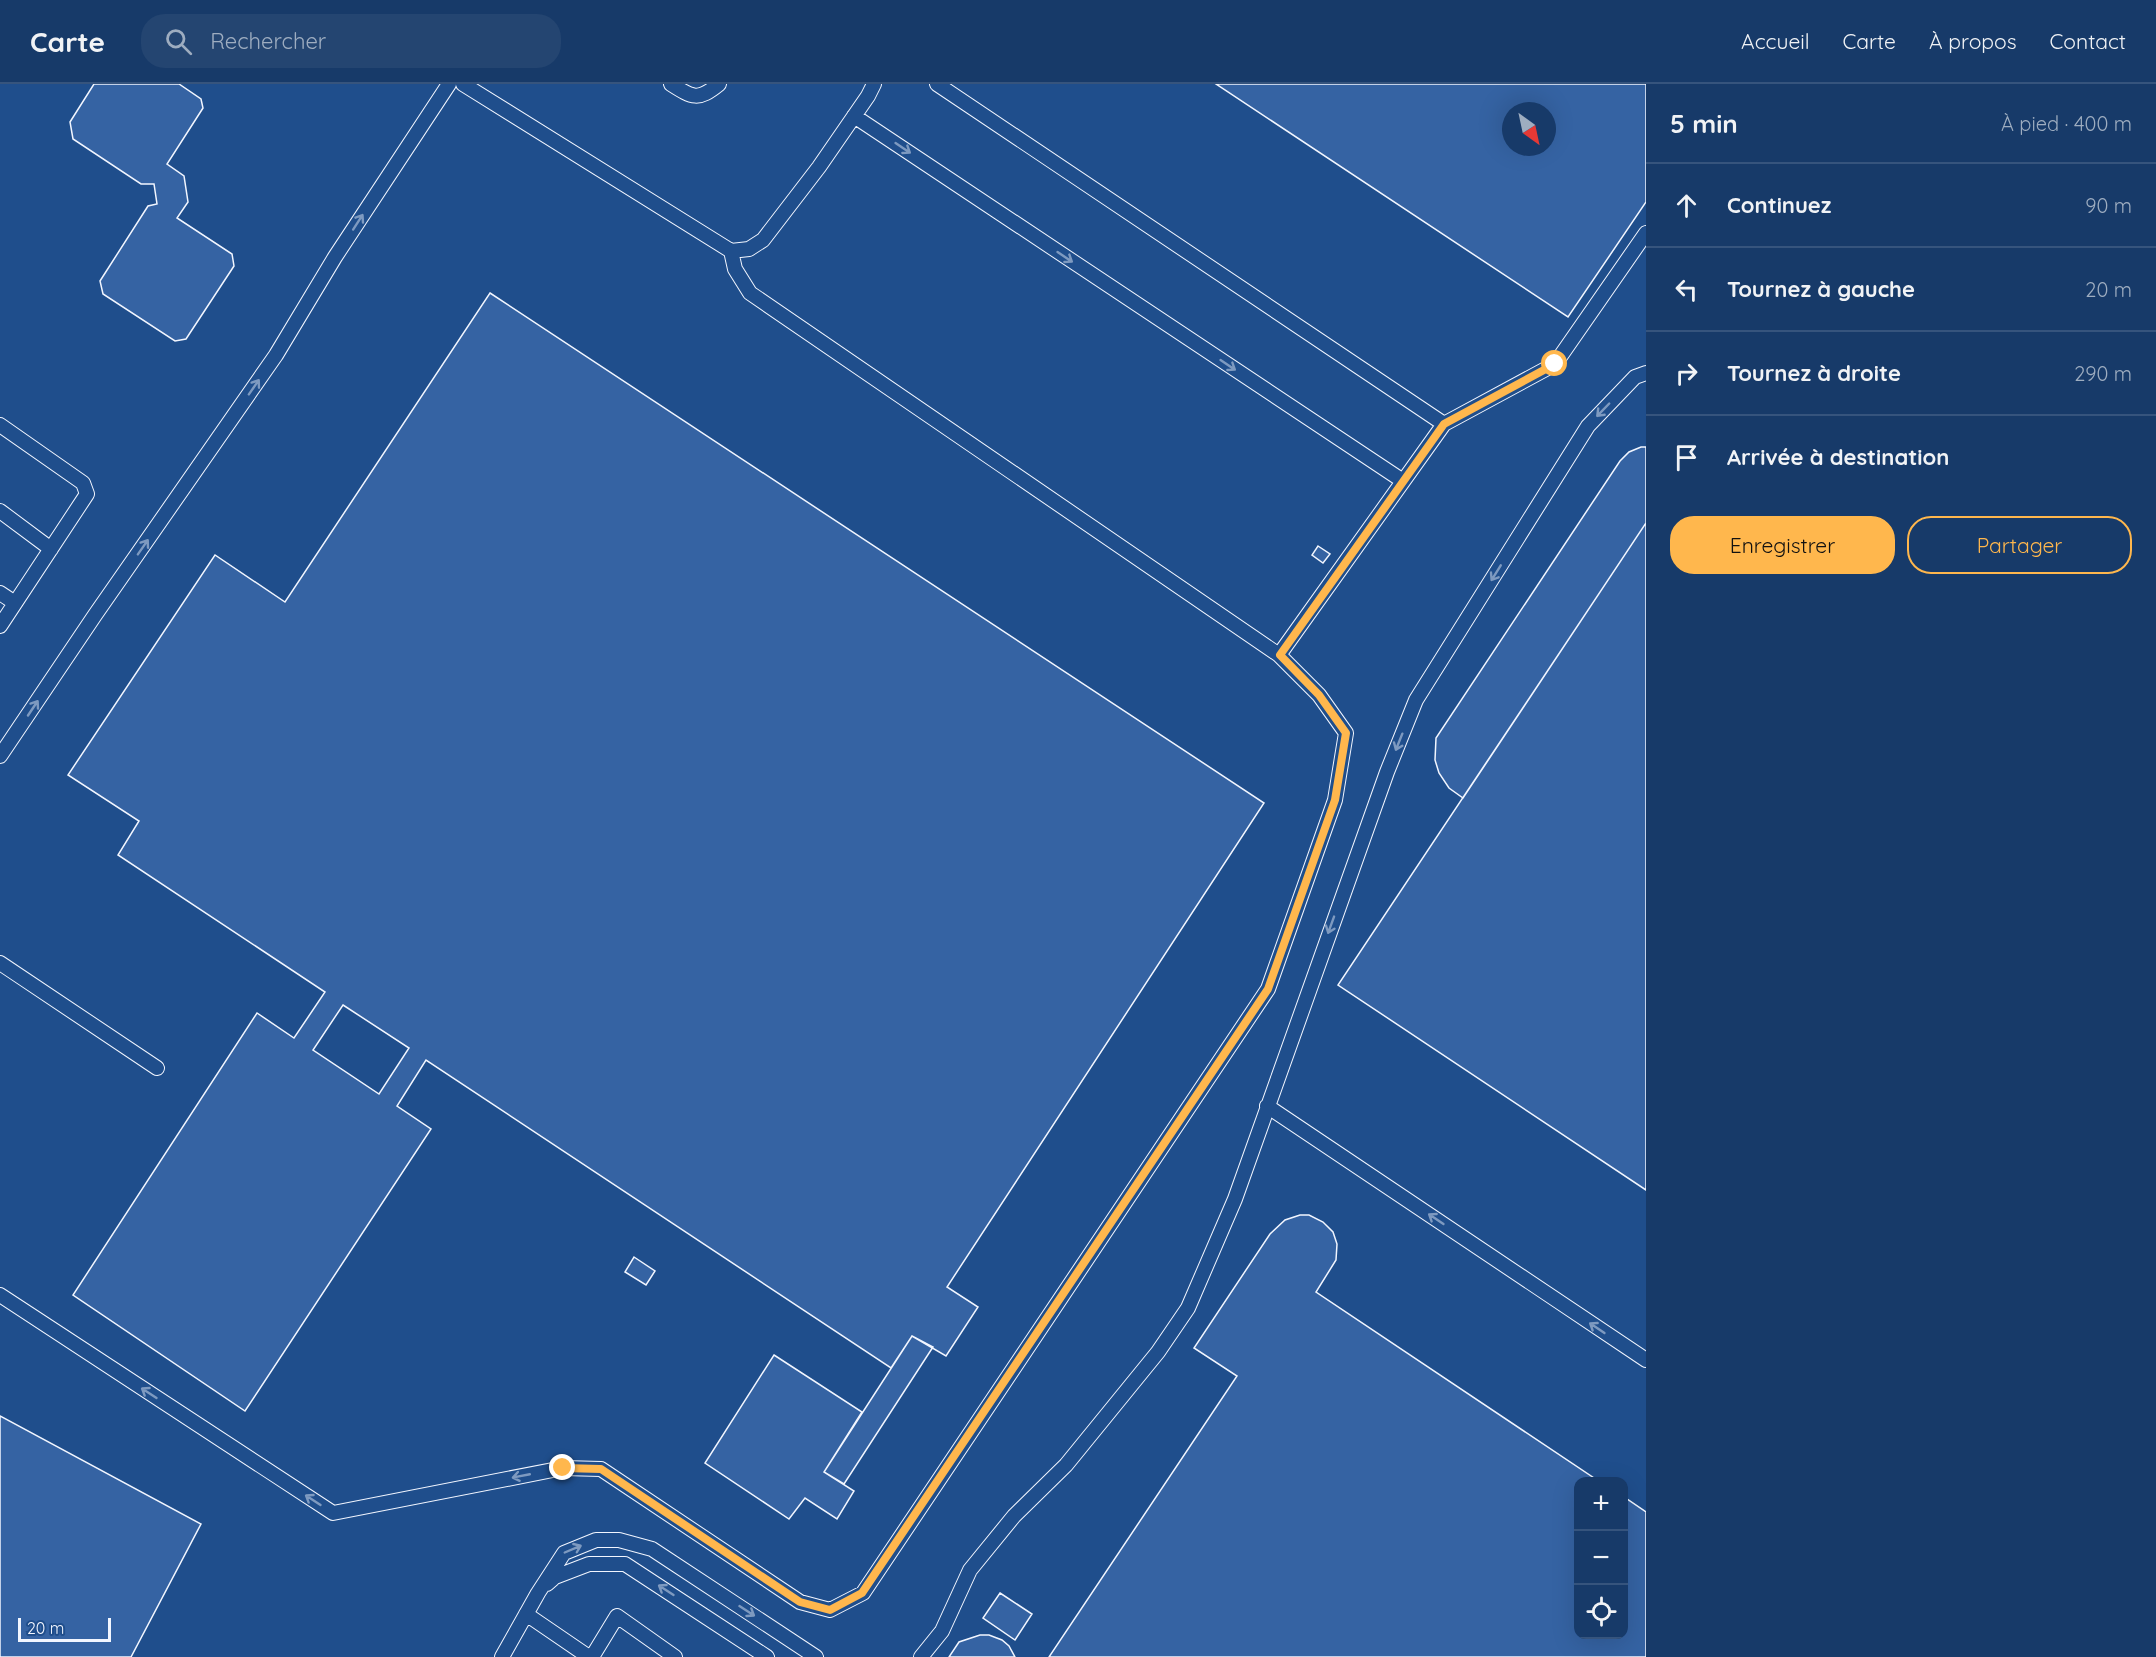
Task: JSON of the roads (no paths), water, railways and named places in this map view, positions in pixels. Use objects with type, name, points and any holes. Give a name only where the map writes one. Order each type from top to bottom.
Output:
[{"type":"lane","points":[[0,756],[276,355],[335,257],[449,84]]},
{"type":"lane","points":[[462,84],[731,250],[749,249],[763,240],[819,167],[874,84]]},
{"type":"lane","points":[[671,84],[694,97],[706,94],[719,84]]},
{"type":"lane","points":[[937,84],[1444,424]]},
{"type":"lane","points":[[854,116],[1403,481]]},
{"type":"lane","points":[[1280,655],[1444,424],[1555,364],[1646,233]]},
{"type":"lane","points":[[0,1295],[333,1513],[563,1468],[601,1469],[800,1602],[830,1610],[862,1593],[1268,989],[1335,800],[1346,733],[1319,695],[1280,655],[750,293],[735,269],[731,250]]},
{"type":"lane","points":[[921,1657],[942,1631],[970,1570],[1014,1516],[1066,1465],[1158,1352],[1188,1308],[1235,1199],[1387,772],[1416,700],[1588,426],[1635,376],[1646,373]]},
{"type":"lane","points":[[0,425],[83,483],[87,494],[0,626]]},
{"type":"lane","points":[[0,511],[51,549]]},
{"type":"lane","points":[[0,593],[15,603]]},
{"type":"lane","points":[[0,963],[157,1068]]},
{"type":"lane","points":[[1267,1106],[1646,1360]]},
{"type":"lane","points":[[502,1657],[538,1593],[564,1553],[596,1540],[619,1540],[652,1549],[816,1657]]},
{"type":"lane","points":[[538,1593],[555,1576],[589,1564],[625,1563],[767,1657]]},
{"type":"lane","points":[[526,1614],[591,1657],[617,1616],[675,1657]]}]
